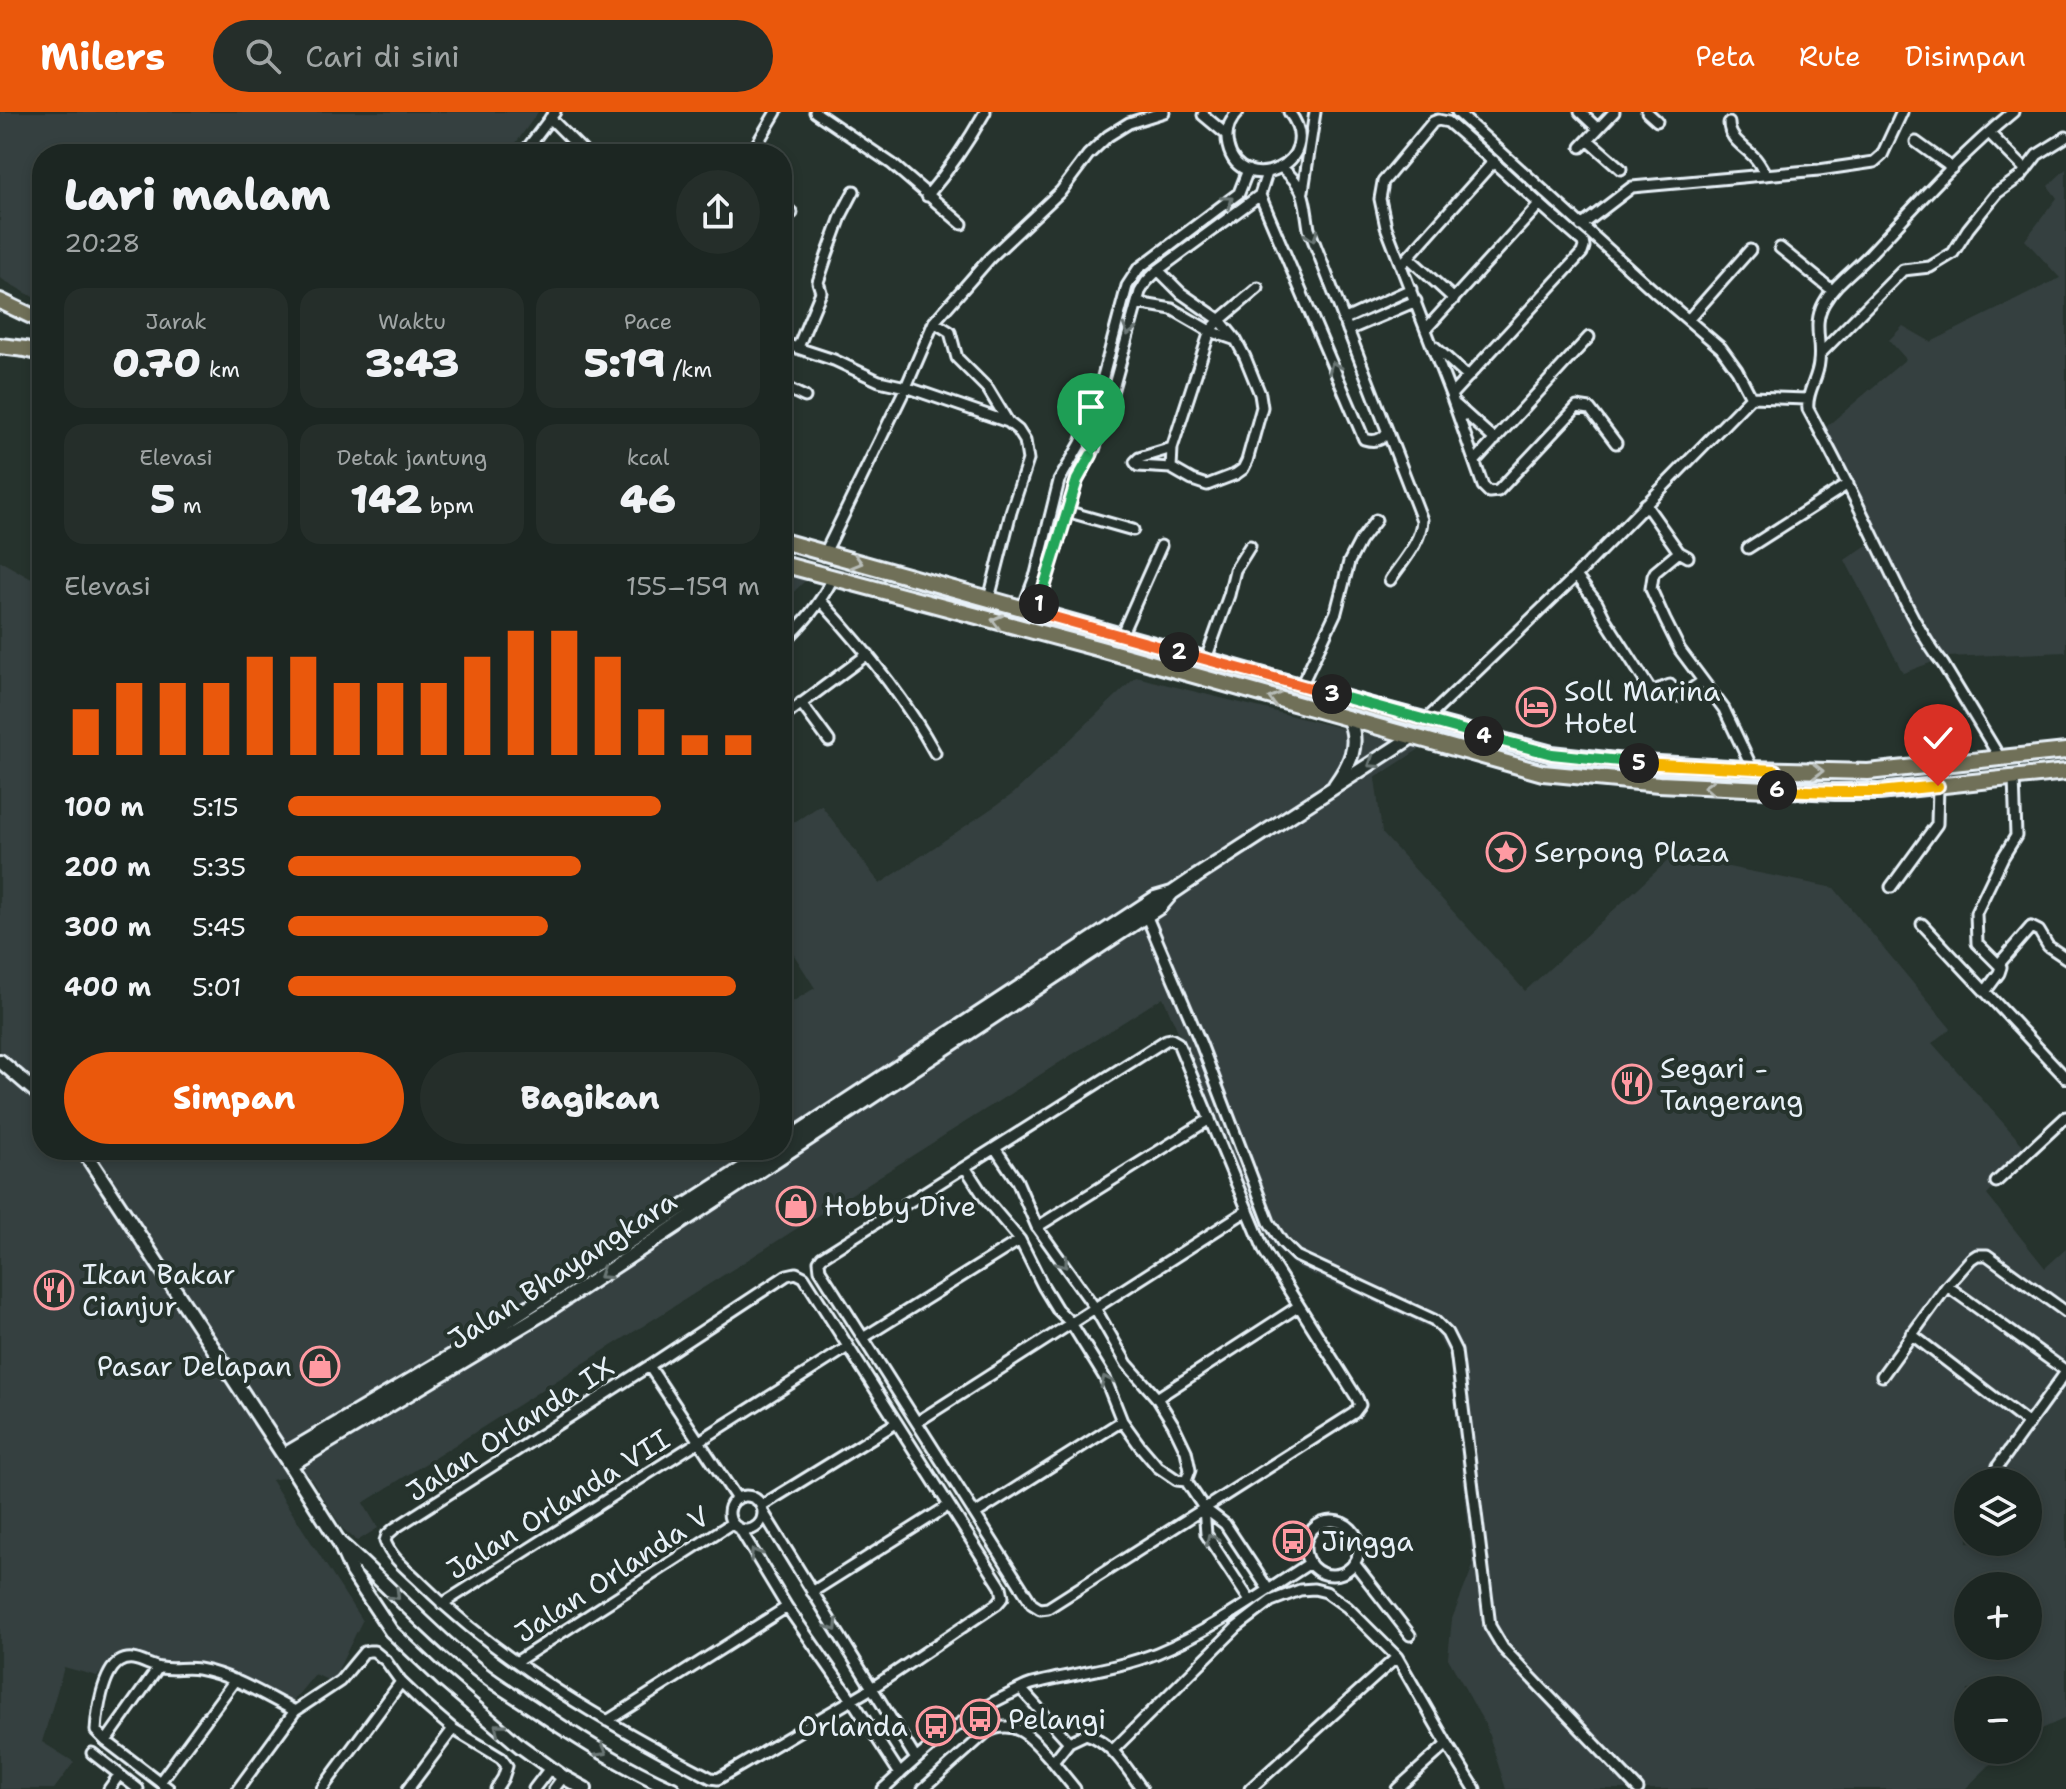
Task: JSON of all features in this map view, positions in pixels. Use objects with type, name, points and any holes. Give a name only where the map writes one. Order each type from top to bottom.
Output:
[{"type":"main road","points":[[1,302],[32,316]]},
{"type":"main road","points":[[0,346],[32,351]]},
{"type":"main road","points":[[792,544],[1552,754],[1753,770],[1868,772],[2066,751]]},
{"type":"main road","points":[[792,567],[1110,651],[1543,773],[1659,784],[1879,792],[2066,772]]},
{"type":"main road","name":"Jalan Bhayangkara","points":[[1333,787],[1352,756],[1355,742],[1349,720]]},
{"type":"main road","name":"Jalan Bhayangkara","points":[[792,1147],[1144,911],[1155,898],[1172,893],[1412,737]]},
{"type":"main road","points":[[1775,770],[1775,789]]},
{"type":"main road","name":"Jalan Bhayangkara","points":[[792,1137],[1144,911]]},
{"type":"main road","points":[[0,1061],[32,1088]]},
{"type":"main road","points":[[90,1160],[287,1460],[339,1542],[352,1572],[391,1631],[520,1746],[585,1789]]},
{"type":"main road","name":"Jalan Bhayangkara","points":[[287,1460],[756,1160]]},
{"type":"main road","name":"Jalan Bhayangkara","points":[[287,1460],[547,1311],[772,1160]]},
{"type":"main road","points":[[339,1542],[481,1673],[567,1731],[651,1780],[673,1789]]},
{"type":"street","points":[[756,144],[776,112]]},
{"type":"street","points":[[815,112],[892,164],[962,224]]},
{"type":"street","points":[[927,196],[968,143],[985,112]]},
{"type":"street","points":[[825,553],[906,387],[934,322],[990,258],[1061,191],[1088,155],[1108,136],[1129,123],[1164,112]]},
{"type":"street","points":[[1238,112],[1232,118],[1227,135],[1229,150],[1238,164],[1248,170],[1267,173],[1282,168],[1298,148],[1299,131],[1292,113]]},
{"type":"street","points":[[1315,112],[1303,191],[1309,229],[1422,520],[1422,529],[1415,543],[1390,580]]},
{"type":"street","points":[[1457,112],[1581,226],[1705,333],[1731,360],[1751,397]]},
{"type":"street","points":[[1580,112],[1598,129]]},
{"type":"street","points":[[1614,112],[1585,143],[1621,169]]},
{"type":"street","points":[[1647,112],[1657,121]]},
{"type":"street","points":[[1581,226],[1632,187],[1874,162],[1882,155],[1902,112]]},
{"type":"street","points":[[2000,758],[1933,651],[1894,580],[1808,409],[1807,399],[1819,365],[1817,333],[1820,311],[1832,290],[1933,186],[2013,112]]},
{"type":"street","points":[[530,144],[552,115],[577,144]]},
{"type":"street","points":[[1203,115],[1227,135]]},
{"type":"street","points":[[1453,399],[1468,377],[1582,253],[1584,247],[1583,242],[1494,161],[1448,122],[1438,120],[1433,122],[1383,182],[1381,210],[1386,227],[1405,260],[1411,289],[1483,486],[1489,492],[1498,491],[1572,411],[1582,406],[1593,412],[1616,443]]},
{"type":"street","points":[[1729,123],[1736,141],[1755,157],[1766,175]]},
{"type":"street","points":[[1990,134],[2026,170]]},
{"type":"street","points":[[1820,354],[1903,270],[1930,267],[1953,253],[1997,193],[2021,176],[2037,155],[2066,137]]},
{"type":"street","points":[[1916,142],[1952,168]]},
{"type":"street","points":[[1298,148],[1310,143]]},
{"type":"street","points":[[1405,260],[1494,161]]},
{"type":"street","points":[[1282,168],[1297,180],[1303,191]]},
{"type":"street","points":[[1029,610],[1059,481],[1081,443],[1097,399],[1127,286],[1138,269],[1239,193],[1248,170]]},
{"type":"street","points":[[1029,610],[1047,578],[1077,480],[1094,450],[1140,292],[1158,270],[1260,195],[1267,173]]},
{"type":"street","points":[[798,347],[821,293],[818,282],[827,255],[854,191]]},
{"type":"street","points":[[1260,195],[1364,439],[1376,441],[1387,432]]},
{"type":"street","points":[[1426,329],[1539,205]]},
{"type":"street","points":[[1192,227],[1201,240]]},
{"type":"street","points":[[1780,248],[1832,290]]},
{"type":"street","points":[[1688,320],[1750,250]]},
{"type":"street","points":[[1405,260],[1454,299]]},
{"type":"street","points":[[1158,270],[1181,293],[1220,320],[1236,340],[1262,407],[1243,469],[1236,474],[1207,485],[1171,468],[1138,466],[1135,462],[1172,448]]},
{"type":"street","points":[[1171,468],[1172,448],[1210,331],[1258,288]]},
{"type":"street","points":[[1343,320],[1411,289]]},
{"type":"street","points":[[1172,309],[1181,293]]},
{"type":"street","points":[[1348,330],[1416,301]]},
{"type":"street","points":[[1137,303],[1172,309],[1210,331],[1236,340]]},
{"type":"street","points":[[1362,312],[1365,323]]},
{"type":"street","points":[[934,322],[950,332],[957,358],[988,389],[1008,422]]},
{"type":"street","points":[[1475,461],[1589,337]]},
{"type":"street","points":[[1432,344],[1468,377]]},
{"type":"street","points":[[792,346],[834,360],[879,381],[906,387],[1008,422],[1018,430],[1025,441],[1028,460],[989,599]]},
{"type":"street","points":[[792,391],[805,397]]},
{"type":"street","points":[[1426,720],[1576,576],[1751,397],[1807,399]]},
{"type":"street","points":[[1097,399],[1109,403]]},
{"type":"street","points":[[1453,399],[1495,440]]},
{"type":"street","points":[[1073,457],[1084,466]]},
{"type":"street","points":[[1748,548],[1848,484]]},
{"type":"street","points":[[1645,504],[1684,554],[1655,572],[1651,589],[1680,650],[1728,717],[1753,770]]},
{"type":"street","points":[[1066,511],[1133,530]]},
{"type":"street","points":[[1301,686],[1336,612],[1349,562],[1376,520]]},
{"type":"street","points":[[1121,636],[1161,546]]},
{"type":"street","points":[[1206,659],[1235,570],[1250,546]]},
{"type":"street","points":[[1036,574],[1047,578]]},
{"type":"street","points":[[1576,576],[1592,595],[1650,689],[1670,685],[1681,696],[1703,681]]},
{"type":"street","points":[[792,634],[821,601],[833,578]]},
{"type":"street","points":[[821,601],[868,654],[935,753]]},
{"type":"street","points":[[792,710],[868,654]]},
{"type":"street","points":[[801,703],[829,741]]},
{"type":"street","points":[[1985,992],[2001,967],[1977,943],[1976,913],[2016,836],[2014,778]]},
{"type":"street","points":[[1891,887],[1937,824],[1938,786]]},
{"type":"street","points":[[1144,911],[1201,1044],[1269,1222],[1282,1242],[1296,1256],[1434,1320],[1447,1333],[1456,1351],[1490,1626],[1503,1648],[1638,1789]]},
{"type":"street","points":[[1922,924],[2066,1078]]},
{"type":"street","points":[[1999,964],[2031,927],[2039,931],[2048,946],[2066,958]]},
{"type":"street","points":[[1166,1040],[1178,1043],[1210,1119],[1265,1252],[1360,1405],[1354,1413],[1048,1608],[1040,1609],[1032,1604],[818,1265],[822,1257],[1166,1040]]},
{"type":"street","points":[[1996,1182],[2066,1117]]},
{"type":"street","points":[[1037,1227],[1210,1119]]},
{"type":"street","points":[[995,1148],[1017,1181],[1037,1227],[1095,1308],[1127,1364],[1157,1398],[1173,1424],[1186,1451],[1190,1470],[1186,1481]]},
{"type":"street","points":[[965,1167],[987,1201],[1020,1240],[1057,1309],[1071,1323],[1105,1378],[1122,1421],[1158,1467],[1177,1480],[1186,1481],[1204,1508],[1225,1524],[1268,1589]]},
{"type":"street","points":[[917,1422],[1248,1210]]},
{"type":"street","points":[[863,1338],[1020,1240]]},
{"type":"street","points":[[1882,1376],[1947,1286],[1971,1259],[1982,1254],[2066,1312]]},
{"type":"street","name":"Jalan Orlanda IX","points":[[442,1604],[388,1548],[385,1541],[387,1535],[787,1275],[796,1273],[804,1277],[848,1347]]},
{"type":"street","points":[[1947,1286],[2066,1372],[1998,1466]]},
{"type":"street","points":[[1157,1398],[1299,1306]]},
{"type":"street","points":[[1911,1334],[2029,1424]]},
{"type":"street","points":[[442,1604],[516,1662],[607,1721],[711,1778],[721,1779],[872,1688],[1000,1601],[1003,1593],[848,1347]]},
{"type":"street","name":"Jalan Orlanda VII","points":[[442,1604],[848,1347]]},
{"type":"street","points":[[649,1366],[737,1499]]},
{"type":"street","points":[[975,1514],[1122,1421]]},
{"type":"street","points":[[762,1509],[896,1423]]},
{"type":"street","points":[[900,1774],[730,1518],[730,1507],[737,1499],[753,1498],[762,1509],[916,1759]]},
{"type":"street","points":[[812,1592],[948,1506]]},
{"type":"street","points":[[1204,1508],[1206,1534],[1250,1601]]},
{"type":"street","points":[[736,1526],[746,1530],[756,1527],[762,1517],[762,1509]]},
{"type":"street","points":[[1329,1521],[1338,1522],[1353,1531],[1359,1547],[1354,1563],[1340,1574],[1332,1575],[1316,1569],[1306,1554],[1308,1537],[1313,1529],[1329,1521]]},
{"type":"street","name":"Jalan Orlanda V","points":[[516,1662],[736,1526]]},
{"type":"street","points":[[883,1789],[966,1717],[1030,1685],[1111,1668],[1156,1653],[1207,1629],[1310,1563]]},
{"type":"street","points":[[1354,1563],[1410,1635]]},
{"type":"street","points":[[1113,1750],[1237,1627],[1271,1601],[1300,1590],[1314,1589],[1326,1592],[1347,1607],[1397,1657],[1475,1789]]},
{"type":"street","points":[[607,1721],[787,1607]]},
{"type":"street","points":[[238,1789],[295,1711],[340,1681],[364,1652],[369,1651],[374,1651],[386,1661],[401,1682],[453,1729],[501,1758],[507,1766],[496,1789]]},
{"type":"street","points":[[1250,1789],[1397,1657]]},
{"type":"street","points":[[235,1680],[164,1786],[98,1734],[96,1727],[106,1678],[111,1669],[127,1659],[138,1659],[158,1668],[198,1669],[235,1680],[295,1711]]},
{"type":"street","points":[[106,1741],[158,1668]]},
{"type":"street","points":[[322,1789],[401,1682]]},
{"type":"street","points":[[1021,1689],[1069,1742]]},
{"type":"street","points":[[923,1789],[987,1732],[1007,1726],[1019,1729],[1035,1743],[1075,1789]]},
{"type":"street","points":[[408,1789],[453,1729]]},
{"type":"street","points":[[1053,1762],[1069,1742],[1086,1734],[1113,1750],[1142,1789]]},
{"type":"street","points":[[1397,1789],[1447,1744]]},
{"type":"street","points":[[92,1753],[138,1789]]},
{"type":"street","points":[[534,1789],[550,1768]]},
{"type":"street","points":[[109,1789],[119,1775]]},
{"type":"street","points":[[554,1789],[563,1777]]},
{"type":"shaded area","points":[[0,112],[538,112],[515,144],[32,144],[32,296],[0,278]]},
{"type":"shaded area","points":[[2066,169],[2066,652],[1946,657],[1903,673],[1845,560],[1873,541],[1819,433],[1906,359],[1889,340],[1903,326],[1931,342],[2060,278],[2025,240],[2057,198],[2048,186]]},
{"type":"shaded area","points":[[0,561],[32,579],[32,1160],[792,1160],[792,1002],[815,988],[792,952],[792,824],[821,805],[880,884],[1013,794],[1136,677],[1421,748],[1375,778],[1382,833],[1525,991],[1673,856],[1834,888],[1951,1029],[1932,1043],[2029,1152],[1987,1195],[2045,1268],[2066,1249],[2066,1718],[2042,1729],[2042,1676],[1954,1676],[1954,1764],[1991,1764],[1965,1789],[1506,1789],[1486,1726],[1448,1658],[1452,1619],[1473,1566],[1449,1357],[1435,1331],[1295,1266],[1272,1246],[1163,997],[363,1503],[378,1528],[357,1541],[343,1529],[307,1473],[271,1480],[362,1621],[332,1682],[315,1674],[292,1702],[249,1679],[179,1664],[171,1670],[122,1652],[97,1676],[64,1667],[42,1742],[74,1762],[54,1789],[0,1789]]},
{"type":"shaded area","points":[[792,577],[806,580],[792,593]]},
{"type":"place","name":"Soll Marina Hotel","points":[[1536,707]]},
{"type":"place","name":"Serpong Plaza","points":[[1506,852]]},
{"type":"place","name":"Segari - Tangerang","points":[[1632,1084]]},
{"type":"place","name":"Hobby Dive","points":[[796,1206]]},
{"type":"place","name":"Ikan Bakar Cianjur","points":[[54,1290]]},
{"type":"place","name":"Pasar Delapan","points":[[320,1366]]},
{"type":"place","name":"Jingga","points":[[1293,1541]]},
{"type":"place","name":"Pelangi","points":[[980,1719]]},
{"type":"place","name":"Orlanda","points":[[936,1726]]},
{"type":"route","points":[[1091,455],[1077,480],[1066,511],[1036,612],[1552,754],[1625,762],[1775,770],[1775,789],[1879,792],[1938,786]]}]
